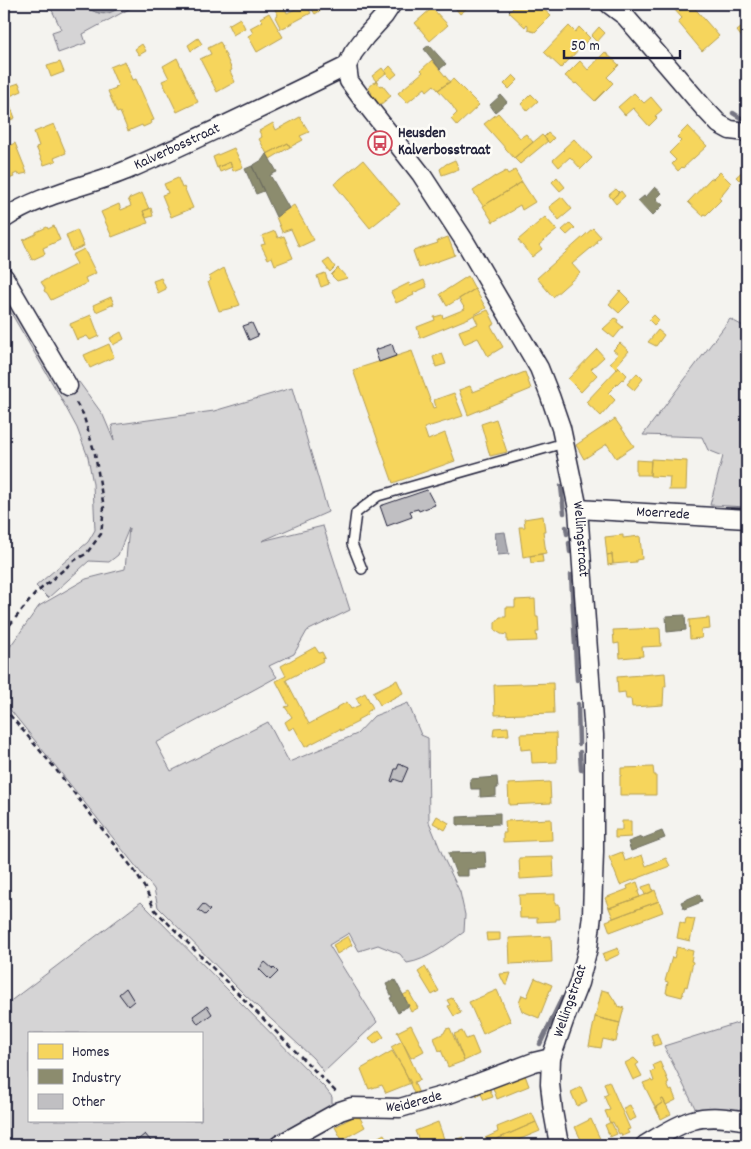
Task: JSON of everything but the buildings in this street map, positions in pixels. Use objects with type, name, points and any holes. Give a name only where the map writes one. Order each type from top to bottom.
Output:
[{"type":"street","points":[[347,66],[365,37],[392,4]]},
{"type":"street","points":[[609,4],[625,16],[719,124],[730,130],[747,132]]},
{"type":"street","name":"Kalverbosstraat","points":[[4,219],[35,202],[124,171],[185,144],[347,66]]},
{"type":"street","name":"Wellingstraat","points":[[347,66],[349,80],[422,174],[464,240],[539,368],[564,442],[578,509],[594,735],[594,851],[592,915],[588,948],[579,984],[551,1058],[550,1084],[553,1111],[561,1145]]},
{"type":"street","points":[[4,277],[68,386]]},
{"type":"street","name":"Moerrede","points":[[578,509],[747,519]]},
{"type":"street","name":"Weiderede","points":[[279,1145],[340,1111],[352,1107],[400,1108],[417,1104],[534,1062],[551,1058]]},
{"type":"street","points":[[645,1145],[678,1126],[694,1120],[718,1118],[747,1121]]},
{"type":"lane","points":[[362,569],[352,544],[356,513],[378,496],[564,442]]},
{"type":"path","points":[[4,632],[35,594],[86,554],[101,534],[104,508],[95,454],[82,414],[68,386]]},
{"type":"path","points":[[4,708],[53,766],[134,870],[146,890],[154,909],[352,1107]]},
{"type":"shaded area","points":[[49,4],[87,4],[89,9],[106,14],[126,4],[138,4],[83,34],[86,43],[58,53],[52,32],[61,29]]},
{"type":"shaded area","points":[[87,4],[127,4],[109,13],[100,13],[89,9]]},
{"type":"shaded area","points":[[4,291],[64,390],[79,382],[103,415],[114,441],[112,425],[214,411],[292,388],[328,512],[262,541],[323,526],[350,610],[307,631],[294,654],[269,666],[277,677],[156,743],[171,771],[268,722],[289,762],[357,734],[374,716],[408,703],[421,735],[428,738],[429,822],[460,892],[465,915],[464,932],[430,955],[407,963],[400,954],[378,945],[359,951],[349,933],[329,945],[377,1022],[324,1072],[313,1058],[245,995],[158,907],[154,889],[4,702],[4,655],[39,606],[86,579],[125,569],[129,528],[118,555],[109,562],[89,561],[48,598],[36,586],[88,542],[95,530],[93,484],[88,457],[77,428],[4,301]]},
{"type":"shaded area","points":[[730,319],[747,328],[747,507],[710,505],[723,456],[708,450],[702,437],[643,435]]},
{"type":"shaded area","points":[[505,532],[509,554],[498,555],[495,533]]},
{"type":"shaded area","points":[[141,902],[332,1097],[332,1108],[302,1123],[268,1145],[4,1145],[4,1006]]},
{"type":"shaded area","points":[[747,1020],[747,1115],[697,1112],[664,1046]]},
{"type":"waterway","points":[[733,113],[747,122]]},
{"type":"waterway","points":[[561,486],[564,513]]},
{"type":"waterway","points":[[726,509],[747,509]]},
{"type":"waterway","points":[[566,527],[567,534]]},
{"type":"waterway","points":[[569,543],[570,552]]},
{"type":"waterway","points":[[571,575],[577,680]]},
{"type":"waterway","points":[[578,704],[579,744]]},
{"type":"waterway","points":[[580,752],[581,770]]},
{"type":"waterway","points":[[540,1044],[562,998]]},
{"type":"place","name":"Heusden Kalverbosstraat","points":[[380,143]]}]
